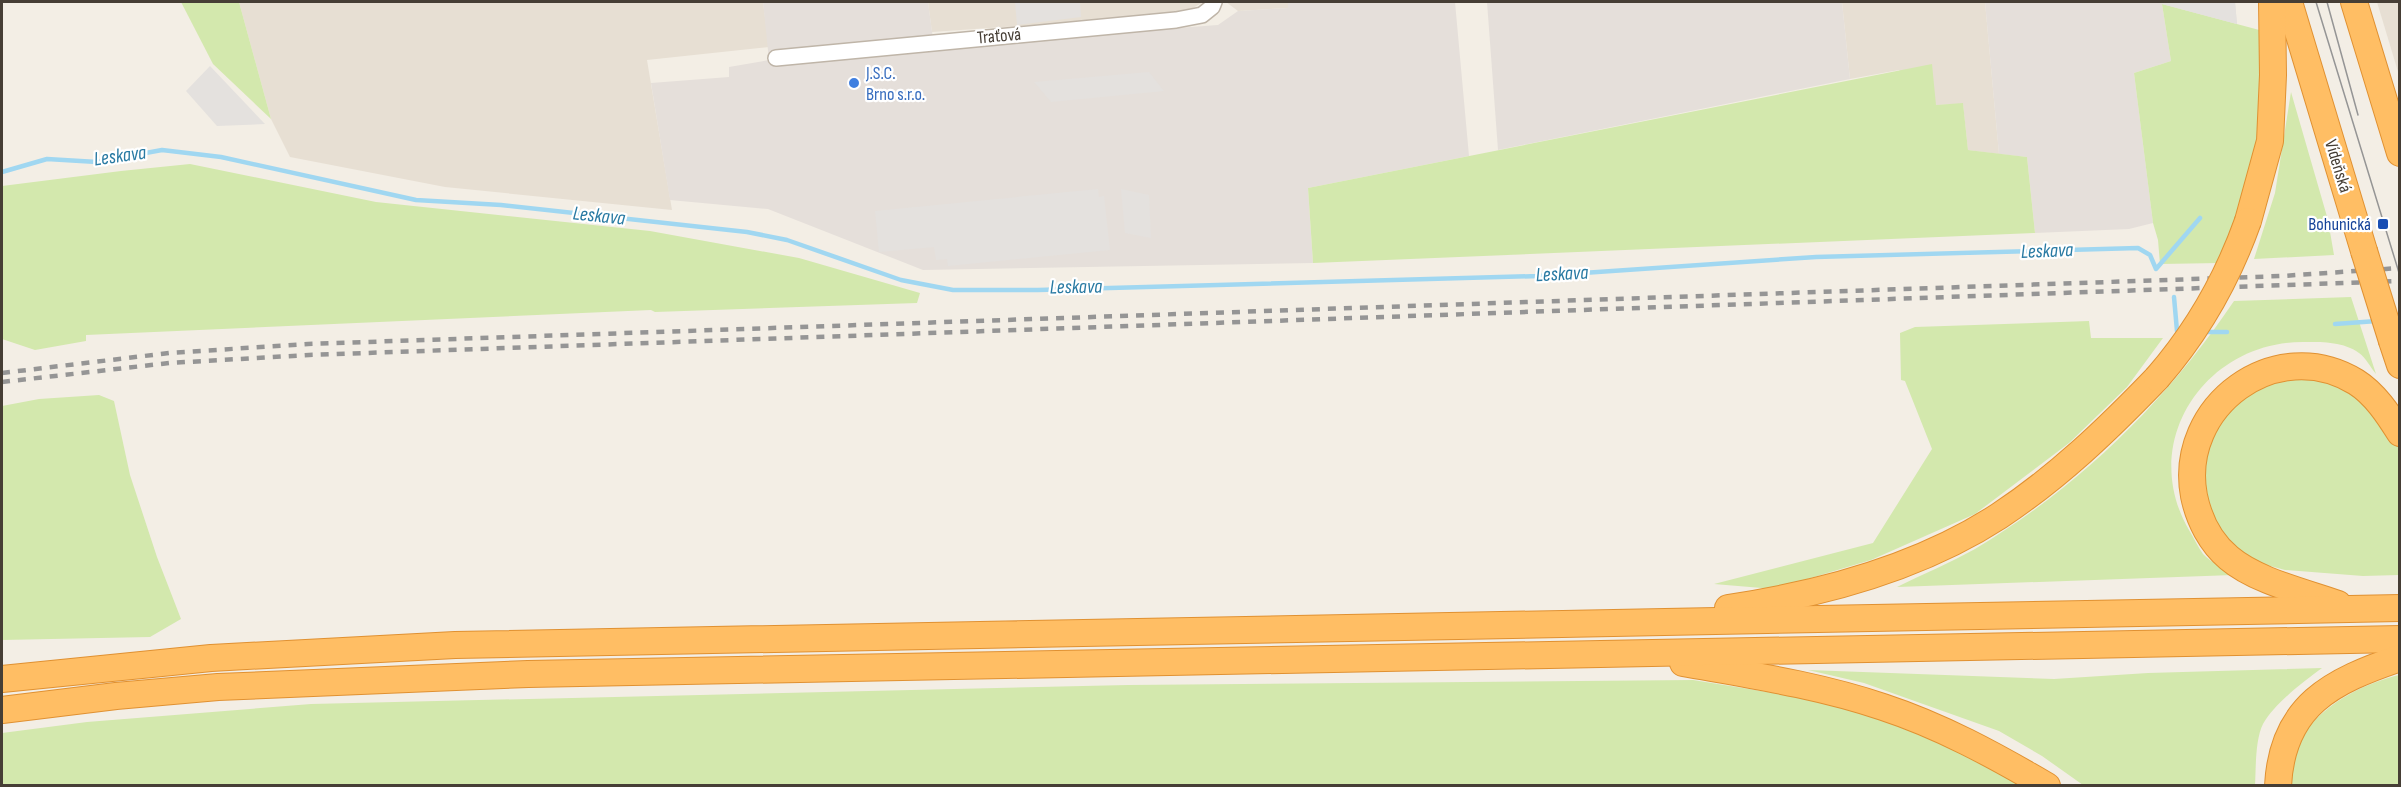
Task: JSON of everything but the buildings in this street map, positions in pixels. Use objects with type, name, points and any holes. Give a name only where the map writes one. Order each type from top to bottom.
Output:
[{"type":"highway","points":[[1628,622],[1748,605],[1867,577],[1930,552],[1989,522],[2027,496],[2096,440],[2157,378],[2204,316],[2229,270],[2248,221],[2270,141],[2274,75],[2272,2]]},
{"type":"highway","name":"Vídeňská","points":[[2289,2],[2396,353]]},
{"type":"highway","points":[[2354,2],[2400,153]]},
{"type":"highway","points":[[2352,609],[2255,574],[2231,560],[2221,551],[2205,528],[2196,506],[2192,477],[2195,447],[2211,415],[2238,387],[2270,371],[2303,366],[2333,371],[2357,382],[2378,401],[2400,433]]},
{"type":"highway","points":[[2,679],[211,658],[455,645],[2400,608]]},
{"type":"highway","points":[[2,710],[116,696],[218,687],[363,680],[799,668],[2400,639]]},
{"type":"highway","points":[[1630,653],[1825,690],[1884,707],[1966,741],[2047,786]]},
{"type":"highway","points":[[2278,786],[2287,741],[2311,702],[2340,681],[2400,658]]},
{"type":"street","name":"Traťová","points":[[776,58],[1176,20],[1202,15],[1212,7],[1214,2]]},
{"type":"shaded area","points":[[239,2],[763,2],[769,47],[647,60],[672,210],[445,187],[290,157],[271,119]]},
{"type":"shaded area","points":[[763,2],[928,2],[934,46],[1218,25],[1238,11],[1288,8],[1288,2],[1455,2],[1469,156],[1308,188],[1313,263],[923,270],[768,209],[670,200],[651,83],[729,77],[729,67],[769,60]]},
{"type":"shaded area","points":[[928,2],[1203,2],[1193,8],[1148,17],[932,32]]},
{"type":"shaded area","points":[[1015,2],[1080,2],[1081,17],[1017,25]]},
{"type":"shaded area","points":[[1226,2],[1288,2],[1288,8],[1238,11]]},
{"type":"shaded area","points":[[1487,2],[1842,2],[1850,79],[1498,150]]},
{"type":"shaded area","points":[[1842,2],[1985,2],[1999,154],[1968,150],[1963,104],[1936,105],[1899,70],[1850,79]]},
{"type":"shaded area","points":[[1985,2],[2235,2],[2237,24],[2162,4],[2171,61],[2134,73],[2153,223],[2129,229],[2035,233],[2027,157],[1999,154]]},
{"type":"shaded area","points":[[2162,2],[2235,2],[2237,24],[2162,4]]},
{"type":"shaded area","points":[[2377,2],[2399,2],[2399,75]]},
{"type":"shaded area","points":[[210,66],[265,124],[217,126],[186,91]]},
{"type":"shaded area","points":[[1149,72],[1164,91],[1051,102],[1034,82]]},
{"type":"shaded area","points":[[1098,189],[1099,197],[1104,196],[1110,250],[948,266],[947,259],[936,260],[934,247],[879,252],[875,211]]},
{"type":"shaded area","points":[[1121,189],[1149,195],[1151,238],[1125,233]]},
{"type":"green space","points":[[181,2],[239,2],[271,119],[213,64]]},
{"type":"green space","points":[[2162,4],[2263,31],[2259,175],[2220,263],[2160,264],[2134,73],[2171,61]]},
{"type":"green space","points":[[1932,64],[1936,105],[1963,103],[1968,150],[2027,157],[2035,233],[1313,263],[1308,188]]},
{"type":"green space","points":[[2291,92],[2328,220],[2334,255],[2254,259],[2275,193]]},
{"type":"green space","points":[[190,164],[376,202],[650,231],[799,258],[920,293],[917,303],[655,312],[651,310],[86,335],[86,341],[35,350],[2,339],[2,186]]},
{"type":"green space","points":[[2351,297],[2376,374],[2359,353],[2340,345],[2307,342],[2271,346],[2239,358],[2212,377],[2191,402],[2177,431],[2171,463],[2175,496],[2189,530],[2203,554],[2233,575],[1897,587],[1975,549],[2013,525],[2085,470],[2150,408],[2208,338],[2234,301]]},
{"type":"green space","points":[[2089,321],[2091,338],[2163,338],[2127,387],[2069,443],[1975,514],[1871,560],[1774,589],[1714,584],[1873,543],[1932,449],[1905,381],[1901,380],[1900,333],[1915,327]]},
{"type":"green space","points":[[2292,373],[2343,381],[2399,444],[2399,575],[2363,576],[2285,570],[2263,564],[2237,551],[2223,537],[2203,494],[2202,439],[2230,401]]},
{"type":"green space","points":[[99,395],[114,401],[130,475],[157,557],[181,619],[150,637],[2,640],[2,406],[39,399]]},
{"type":"green space","points":[[2322,668],[2282,701],[2263,724],[2257,746],[2255,786],[2083,785],[2042,756],[1999,731],[1864,683],[1808,670],[2054,679],[2148,673]]},
{"type":"green space","points":[[2399,675],[2399,785],[2290,786],[2296,750],[2306,729],[2323,712],[2343,698],[2376,682]]},
{"type":"green space","points":[[1693,680],[1835,703],[1956,746],[2023,785],[2,786],[2,733],[87,722],[311,704],[1128,685]]},
{"type":"waterway","name":"Leskava","points":[[2,172],[47,159],[97,162],[162,150],[221,157],[416,200],[501,205],[747,232],[787,240],[901,280],[953,290],[1038,290],[1539,276],[1816,257],[2138,248],[2150,255],[2156,269],[2200,218]]},
{"type":"waterway","name":"Leskava","points":[[2174,297],[2177,331],[2183,331]]},
{"type":"waterway","name":"Leskava","points":[[2335,324],[2377,321]]},
{"type":"waterway","name":"Leskava","points":[[2203,332],[2227,332]]},
{"type":"tram line","points":[[2316,2],[2400,276]]},
{"type":"tram line","points":[[2327,2],[2358,115]]},
{"type":"railway","points":[[2,373],[169,353],[308,344],[2282,276],[2400,268]]},
{"type":"railway","points":[[2,382],[169,363],[309,355],[2400,281]]},
{"type":"place","name":"J.S.C. Brno s.r.o.","points":[[854,83]]},
{"type":"place","name":"Bohunická","points":[[2383,224]]}]
